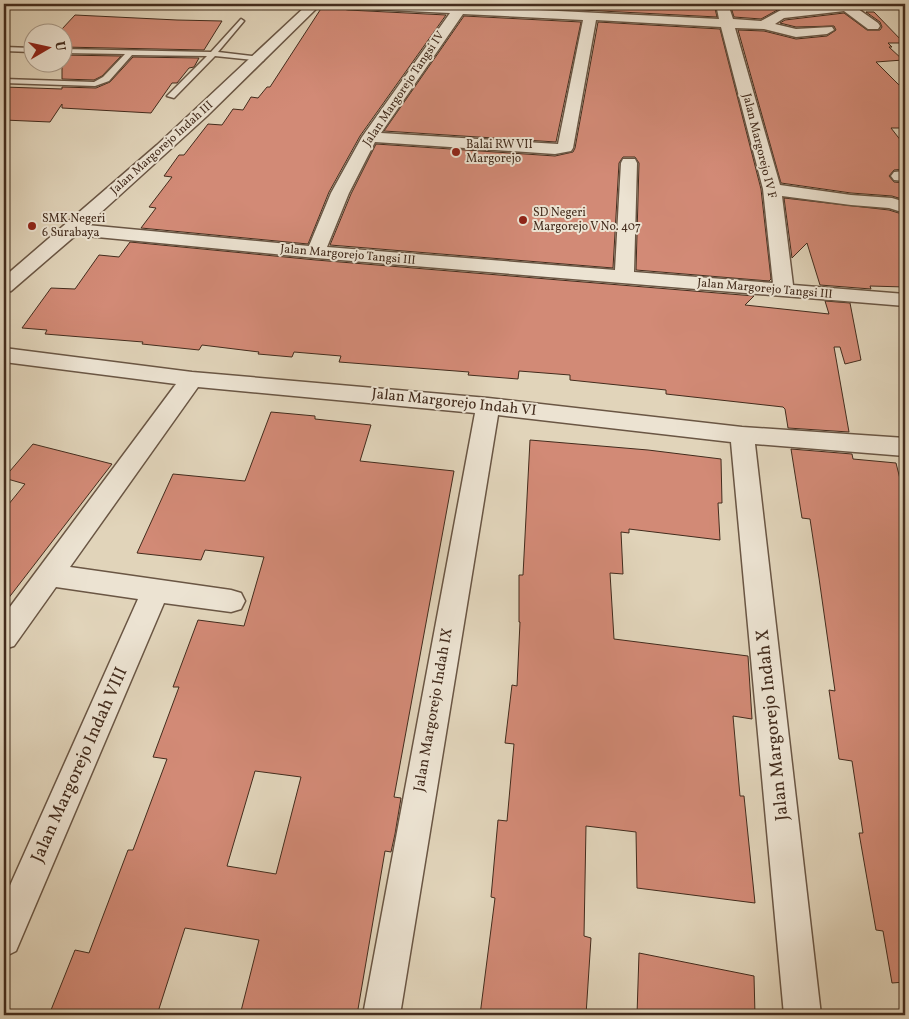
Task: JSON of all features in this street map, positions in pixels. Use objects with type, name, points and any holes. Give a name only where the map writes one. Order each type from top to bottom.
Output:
[{"type":"street","name":"Jalan Margorejo Indah III","points":[[4,287],[72,229],[260,58],[315,4]]},
{"type":"street","points":[[348,4],[764,25],[792,32],[827,30]]},
{"type":"street","name":"Jalan Margorejo IV F","points":[[722,4],[772,189],[784,291]]},
{"type":"street","points":[[764,25],[781,14],[844,6],[872,26]]},
{"type":"street","name":"Jalan Margorejo Tangsi IV","points":[[316,252],[340,194],[370,136],[459,10]]},
{"type":"street","points":[[370,136],[555,148],[566,146],[590,17]]},
{"type":"street","points":[[624,277],[629,163]]},
{"type":"street","points":[[772,189],[852,200],[892,203],[905,208]]},
{"type":"street","name":"Jalan Margorejo Tangsi III","points":[[72,229],[316,252],[905,300]]},
{"type":"street","name":"Jalan Margorejo Indah VI","points":[[4,355],[192,379],[488,406],[742,435],[905,446]]},
{"type":"street","points":[[4,637],[192,379]]},
{"type":"street","name":"Jalan Margorejo Indah IX","points":[[380,1015],[488,406]]},
{"type":"street","name":"Jalan Margorejo Indah X","points":[[742,435],[803,1015]]},
{"type":"street","points":[[48,575],[231,601]]},
{"type":"street","name":"Jalan Margorejo Indah VIII","points":[[4,939],[156,590]]},
{"type":"lane","points":[[171,96],[213,54],[241,21]]},
{"type":"lane","points":[[4,50],[22,50]]},
{"type":"lane","points":[[72,51],[213,54],[260,58]]},
{"type":"lane","points":[[4,81],[95,84],[106,79],[130,53]]},
{"type":"building","points":[[324,4],[340,4],[343,9],[348,10],[446,15],[360,136],[329,192],[308,244],[141,228],[156,208],[149,207],[172,177],[164,176],[179,155],[184,155],[208,124],[222,125],[233,109],[243,110],[251,97],[258,98],[267,87],[270,87]]},
{"type":"building","points":[[506,4],[714,4],[717,17],[505,6]]},
{"type":"building","points":[[730,4],[777,4],[781,8],[761,19],[734,17]]},
{"type":"building","points":[[866,12],[874,12],[904,43],[888,43],[892,47],[889,47],[903,60],[876,62],[905,91],[905,128],[891,128],[905,146],[905,169],[894,170],[889,176],[894,182],[905,183],[905,200],[892,196],[851,193],[781,183],[738,30],[764,31],[796,39],[827,36],[836,30],[834,26],[796,27],[780,23],[785,20],[844,13],[867,30],[880,30],[882,27],[880,22]]},
{"type":"building","points":[[75,15],[222,21],[204,50],[72,47],[72,22],[68,22]]},
{"type":"building","points":[[464,16],[581,22],[556,142],[384,131]]},
{"type":"building","points":[[598,22],[720,29],[761,189],[771,279],[769,281],[636,270],[639,163],[635,157],[623,157],[619,163],[613,268],[330,245],[351,194],[376,144],[555,156],[573,152]]},
{"type":"building","points":[[72,55],[121,56],[102,76],[94,80],[62,79],[62,72],[72,72]]},
{"type":"building","points":[[133,57],[199,58],[194,67],[189,68],[177,83],[172,83],[151,113],[62,108],[62,104],[50,122],[4,120],[4,87],[96,88],[110,82]]},
{"type":"building","points":[[784,198],[889,210],[905,215],[905,287],[870,286],[871,289],[820,285],[807,243],[792,258]]},
{"type":"building","points":[[130,242],[316,260],[754,296],[745,305],[829,314],[825,301],[850,303],[861,360],[845,364],[840,347],[834,347],[849,432],[788,428],[783,407],[666,394],[666,390],[570,380],[570,375],[519,371],[518,379],[468,375],[469,372],[339,362],[341,356],[294,352],[292,357],[258,354],[259,352],[202,345],[199,350],[142,344],[143,342],[45,334],[47,330],[22,328],[51,288],[75,289],[99,255],[119,257]]},
{"type":"building","points":[[271,412],[315,416],[315,419],[371,425],[360,461],[454,471],[394,797],[401,798],[395,834],[391,852],[385,851],[357,1015],[240,1015],[259,940],[185,928],[157,1015],[49,1015],[75,950],[89,953],[128,850],[133,850],[167,759],[153,757],[179,687],[173,687],[198,620],[244,626],[264,557],[205,550],[201,560],[137,553],[173,474],[245,481]],"holes":[[[255,771],[301,777],[276,874],[227,866]]]},
{"type":"building","points":[[530,440],[648,450],[721,459],[722,503],[718,503],[720,540],[629,529],[629,533],[621,532],[623,574],[610,573],[614,639],[748,656],[752,719],[733,716],[740,796],[744,796],[755,903],[637,888],[636,832],[586,826],[584,936],[591,938],[586,1015],[480,1015],[495,898],[491,897],[498,820],[507,821],[514,744],[505,743],[512,685],[517,686],[520,622],[519,575],[523,575]]},
{"type":"building","points":[[33,444],[112,464],[4,604],[4,510],[25,484],[4,478]]},
{"type":"building","points":[[791,449],[852,454],[853,459],[896,463],[905,499],[905,982],[892,983],[883,931],[876,930],[859,833],[863,833],[852,761],[839,759],[829,690],[835,691],[810,519],[802,518]]},
{"type":"building","points":[[639,953],[754,976],[755,1015],[637,1015]]},
{"type":"place","name":"Balai RW VII Margorejo","points":[[456,152]]},
{"type":"place","name":"SD Negeri Margorejo V No. 407","points":[[523,220]]},
{"type":"place","name":"SMK Negeri 6 Surabaya","points":[[32,226]]}]
